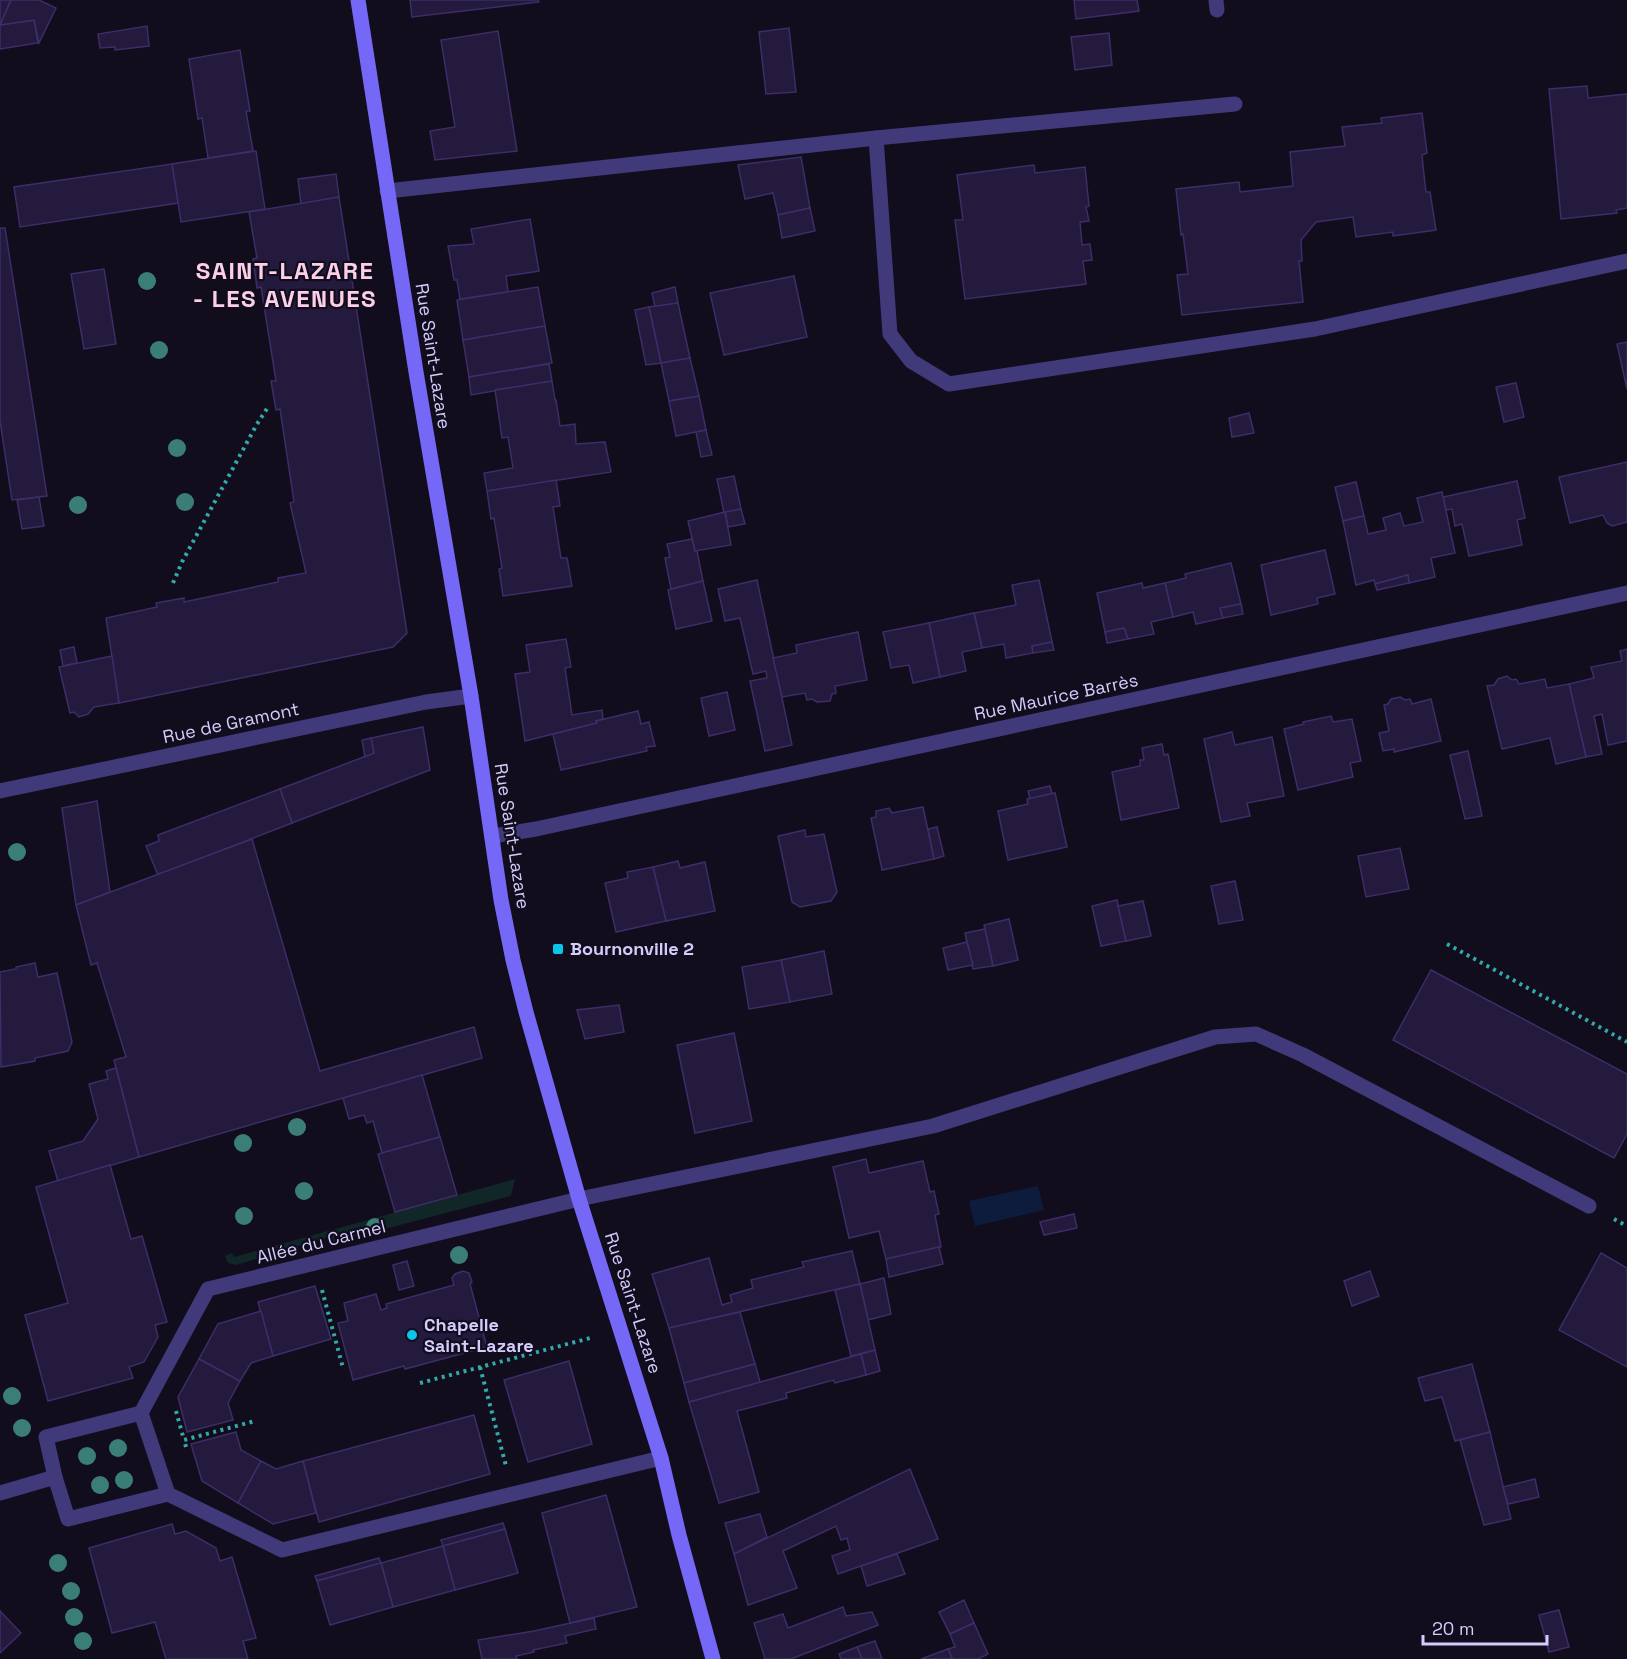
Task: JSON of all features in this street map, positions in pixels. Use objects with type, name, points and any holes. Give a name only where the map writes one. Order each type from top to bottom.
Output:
[{"type":"main road","name":"Rue Saint-Lazare","points":[[358,0],[416,372],[471,696],[501,900],[513,960],[579,1199],[661,1458],[678,1535],[713,1659]]},
{"type":"street","points":[[387,191],[876,138],[1235,104]]},
{"type":"street","points":[[876,138],[890,334],[911,362],[949,384],[1315,329],[1627,261]]},
{"type":"street","name":"Rue Maurice Barrès","points":[[492,836],[559,824],[1627,593]]},
{"type":"street","name":"Rue de Gramont","points":[[0,791],[426,702],[471,696]]},
{"type":"street","name":"Allée du Carmel","points":[[141,1413],[208,1289],[579,1199],[933,1126],[1215,1037],[1256,1034],[1303,1055],[1589,1206]]},
{"type":"street","points":[[168,1494],[141,1413],[46,1437],[68,1519],[168,1494],[282,1550],[661,1458]]},
{"type":"street","points":[[0,1493],[56,1477]]},
{"type":"path","points":[[173,583],[182,562],[268,407]]},
{"type":"path","points":[[1448,944],[1627,1042]]},
{"type":"path","points":[[330,1322],[343,1368]]},
{"type":"path","points":[[420,1383],[621,1330]]},
{"type":"path","points":[[480,1367],[514,1493]]},
{"type":"path","points":[[173,1401],[187,1450]]},
{"type":"path","points":[[184,1440],[255,1421]]},
{"type":"green space","points":[[515,1179],[511,1196],[331,1243],[328,1237],[236,1265],[228,1263],[225,1256],[232,1253],[234,1257]]},
{"type":"water","points":[[1038,1186],[1044,1210],[975,1226],[969,1201]]},
{"type":"building","points":[[0,0],[11,0],[0,25]]},
{"type":"building","points":[[11,0],[39,0],[56,8],[39,43],[34,20],[0,25]]},
{"type":"building","points":[[410,0],[538,0],[539,2],[412,17]]},
{"type":"building","points":[[1074,0],[1137,0],[1139,11],[1076,19]]},
{"type":"building","points":[[34,20],[38,43],[0,49],[0,25]]},
{"type":"building","points":[[147,26],[149,46],[115,50],[115,47],[100,48],[98,34]]},
{"type":"building","points":[[789,28],[796,92],[766,94],[759,32]]},
{"type":"building","points":[[498,31],[517,151],[435,160],[430,131],[455,127],[441,40]]},
{"type":"building","points":[[1109,33],[1112,65],[1075,70],[1071,37]]},
{"type":"building","points":[[240,50],[250,111],[246,111],[253,151],[208,158],[202,118],[198,119],[189,59]]},
{"type":"building","points":[[1587,86],[1588,98],[1627,94],[1627,208],[1616,210],[1617,213],[1561,219],[1549,89]]},
{"type":"building","points":[[1422,113],[1427,153],[1422,155],[1426,192],[1430,192],[1436,230],[1393,236],[1393,232],[1356,237],[1353,217],[1316,222],[1301,240],[1302,261],[1299,261],[1303,302],[1182,315],[1177,275],[1188,274],[1176,189],[1239,182],[1240,192],[1293,186],[1290,152],[1345,146],[1342,127],[1382,123],[1381,118]]},
{"type":"building","points":[[256,151],[265,209],[181,222],[172,164]]},
{"type":"building","points":[[801,157],[810,208],[778,215],[773,193],[745,199],[738,165]]},
{"type":"building","points":[[172,164],[178,203],[20,227],[14,187]]},
{"type":"building","points":[[1034,165],[1035,173],[1085,167],[1089,206],[1086,207],[1089,221],[1080,222],[1082,245],[1090,244],[1092,260],[1083,261],[1086,284],[965,299],[955,220],[963,220],[957,175]]},
{"type":"building","points":[[336,174],[339,197],[301,204],[298,179]]},
{"type":"building","points":[[339,197],[407,633],[393,647],[119,703],[106,618],[157,607],[156,603],[184,598],[184,602],[278,582],[278,578],[306,573],[290,503],[294,502],[280,409],[276,410],[271,381],[276,381],[261,287],[257,288],[253,259],[257,258],[249,212]]},
{"type":"building","points":[[810,208],[815,231],[782,238],[778,215]]},
{"type":"building","points":[[530,219],[539,271],[506,276],[508,292],[460,299],[448,246],[474,244],[471,229]]},
{"type":"building","points":[[0,228],[5,228],[47,496],[12,500],[0,421]]},
{"type":"building","points":[[104,269],[116,344],[84,349],[71,274]]},
{"type":"building","points":[[794,276],[807,337],[724,355],[710,293]]},
{"type":"building","points":[[538,287],[545,326],[463,340],[457,300]]},
{"type":"building","points":[[675,287],[678,303],[655,307],[652,293]]},
{"type":"building","points":[[678,303],[690,358],[661,363],[649,307]]},
{"type":"building","points":[[649,307],[661,363],[646,365],[635,310]]},
{"type":"building","points":[[545,326],[552,363],[469,377],[463,340]]},
{"type":"building","points":[[1627,342],[1627,389],[1617,344]]},
{"type":"building","points":[[690,358],[699,396],[669,401],[661,363]]},
{"type":"building","points":[[549,364],[552,381],[471,395],[469,377]]},
{"type":"building","points":[[552,381],[560,426],[575,424],[576,444],[605,442],[611,472],[487,491],[484,473],[513,468],[508,437],[502,438],[495,390]]},
{"type":"building","points":[[1516,383],[1524,417],[1504,422],[1496,387]]},
{"type":"building","points":[[699,396],[706,430],[676,436],[669,401]]},
{"type":"building","points":[[1249,413],[1254,433],[1232,437],[1229,418]]},
{"type":"building","points":[[706,430],[712,455],[701,457],[696,432]]},
{"type":"building","points":[[1627,462],[1627,522],[1612,526],[1607,523],[1603,515],[1570,523],[1559,477]]},
{"type":"building","points":[[734,476],[741,509],[724,513],[717,479]]},
{"type":"building","points":[[556,480],[560,506],[553,507],[561,558],[567,558],[572,586],[503,596],[499,569],[502,568],[487,491]]},
{"type":"building","points":[[1517,481],[1525,518],[1517,520],[1522,545],[1469,556],[1462,524],[1455,526],[1452,509],[1446,510],[1443,497]]},
{"type":"building","points":[[1356,482],[1364,516],[1343,521],[1335,487]]},
{"type":"building","points":[[1442,492],[1455,553],[1431,558],[1435,577],[1409,583],[1408,575],[1375,584],[1374,580],[1356,585],[1343,521],[1364,516],[1368,534],[1386,530],[1383,518],[1400,513],[1404,526],[1423,522],[1417,498]]},
{"type":"building","points":[[39,497],[44,526],[22,529],[17,500]]},
{"type":"building","points":[[741,509],[745,524],[728,527],[725,512]]},
{"type":"building","points":[[725,512],[731,545],[695,551],[688,521]]},
{"type":"building","points":[[692,539],[703,581],[671,589],[665,558],[670,557],[667,544]]},
{"type":"building","points":[[1325,550],[1335,594],[1317,598],[1318,604],[1271,615],[1261,565]]},
{"type":"building","points":[[1231,563],[1241,604],[1220,608],[1223,618],[1196,624],[1193,612],[1173,617],[1165,583],[1186,578],[1185,574]]},
{"type":"building","points":[[1408,575],[1409,583],[1377,590],[1375,584]]},
{"type":"building","points":[[757,580],[792,745],[765,751],[750,681],[767,678],[766,671],[753,674],[740,618],[725,621],[718,589]]},
{"type":"building","points":[[1039,580],[1052,642],[1032,646],[1033,653],[1006,658],[1004,644],[982,648],[974,613],[1016,605],[1012,585]]},
{"type":"building","points":[[703,581],[712,621],[676,629],[668,590]]},
{"type":"building","points":[[1142,583],[1143,588],[1165,583],[1173,617],[1151,622],[1154,634],[1128,639],[1124,628],[1105,632],[1097,593]]},
{"type":"building","points":[[1241,604],[1243,614],[1223,618],[1220,608]]},
{"type":"building","points":[[974,613],[982,648],[962,652],[966,671],[940,677],[929,623]]},
{"type":"building","points":[[929,623],[940,677],[913,683],[909,665],[891,668],[883,632]]},
{"type":"building","points":[[1124,628],[1128,639],[1107,643],[1105,632]]},
{"type":"building","points":[[858,632],[867,680],[835,686],[836,693],[832,694],[830,701],[807,700],[805,693],[782,697],[773,658],[797,653],[796,645]]},
{"type":"building","points":[[566,639],[571,667],[565,668],[572,715],[602,710],[603,719],[596,721],[597,723],[525,741],[515,674],[530,672],[526,645]]},
{"type":"building","points":[[1052,642],[1054,650],[1033,653],[1032,646]]},
{"type":"building","points":[[74,647],[77,663],[63,666],[60,650]]},
{"type":"building","points":[[1627,649],[1627,741],[1608,745],[1602,714],[1594,716],[1602,754],[1586,757],[1569,684],[1594,678],[1591,667],[1622,661],[1620,651]]},
{"type":"building","points":[[112,656],[119,703],[94,707],[88,714],[79,717],[74,712],[70,713],[59,667]]},
{"type":"building","points":[[1507,676],[1512,680],[1516,679],[1519,684],[1545,679],[1547,688],[1569,684],[1586,757],[1556,764],[1550,738],[1502,749],[1487,686],[1494,685],[1498,679]]},
{"type":"building","points":[[727,692],[735,730],[709,736],[701,698]]},
{"type":"building","points":[[1400,697],[1405,700],[1410,699],[1412,704],[1431,699],[1441,741],[1394,752],[1394,749],[1383,751],[1379,733],[1389,731],[1384,705],[1388,704],[1391,699]]},
{"type":"building","points":[[638,711],[641,724],[649,722],[655,746],[646,747],[647,751],[561,770],[553,734]]},
{"type":"building","points":[[1331,716],[1333,722],[1352,719],[1361,761],[1350,763],[1353,777],[1298,790],[1284,729]]},
{"type":"building","points":[[423,727],[430,770],[292,823],[280,789],[374,753],[371,738]]},
{"type":"building","points":[[1232,732],[1235,745],[1272,737],[1284,796],[1247,803],[1250,816],[1221,822],[1204,739]]},
{"type":"building","points":[[371,738],[374,753],[365,757],[362,740]]},
{"type":"building","points":[[1162,744],[1164,755],[1168,754],[1179,808],[1121,820],[1112,772],[1140,766],[1140,760],[1144,760],[1142,748]]},
{"type":"building","points":[[1468,751],[1482,816],[1465,819],[1450,755]]},
{"type":"building","points":[[1050,786],[1052,794],[1030,799],[1028,791]]},
{"type":"building","points":[[280,789],[292,823],[158,875],[146,846],[159,841],[158,835]]},
{"type":"building","points":[[1055,793],[1067,847],[1008,860],[998,811],[1028,804],[1027,799]]},
{"type":"building","points":[[97,801],[110,892],[76,905],[62,808]]},
{"type":"building","points":[[923,807],[934,859],[882,870],[871,818],[876,817],[876,811],[889,808],[892,813]]},
{"type":"building","points":[[937,827],[944,856],[934,859],[928,829]]},
{"type":"building","points":[[805,830],[806,837],[824,834],[837,892],[831,901],[800,907],[792,902],[778,836]]},
{"type":"building","points":[[252,839],[320,1071],[474,1027],[482,1058],[139,1157],[114,1060],[126,1057],[97,963],[91,965],[76,905]]},
{"type":"building","points":[[1400,848],[1409,889],[1366,897],[1358,856]]},
{"type":"building","points":[[678,861],[680,868],[705,862],[715,911],[666,921],[653,867]]},
{"type":"building","points":[[653,867],[666,921],[616,932],[605,883],[628,878],[627,872]]},
{"type":"building","points":[[1235,881],[1243,920],[1219,924],[1211,886]]},
{"type":"building","points":[[1117,900],[1126,941],[1101,946],[1092,906]]},
{"type":"building","points":[[1143,901],[1151,936],[1126,941],[1118,906]]},
{"type":"building","points":[[1009,919],[1018,960],[993,966],[984,925]]},
{"type":"building","points":[[985,929],[993,966],[973,969],[965,933]]},
{"type":"building","points":[[967,942],[973,965],[948,970],[943,948]]},
{"type":"building","points":[[824,951],[832,994],[790,1002],[781,960]]},
{"type":"building","points":[[781,960],[790,1002],[749,1009],[742,967]]},
{"type":"building","points":[[35,963],[38,977],[57,973],[72,1042],[68,1051],[35,1058],[35,1061],[1,1067],[0,972]]},
{"type":"building","points":[[1431,970],[1627,1074],[1627,1134],[1614,1158],[1393,1040]]},
{"type":"building","points":[[619,1005],[624,1032],[585,1039],[577,1010]]},
{"type":"building","points":[[734,1033],[752,1121],[695,1133],[677,1045]]},
{"type":"building","points":[[116,1068],[139,1157],[58,1181],[49,1151],[83,1141],[98,1119],[89,1084],[108,1079],[106,1071]]},
{"type":"building","points":[[422,1075],[440,1137],[382,1153],[373,1121],[367,1123],[364,1115],[349,1119],[343,1098]]},
{"type":"building","points":[[440,1137],[457,1195],[395,1212],[378,1154]]},
{"type":"building","points":[[866,1159],[869,1173],[923,1161],[930,1192],[934,1191],[939,1214],[935,1215],[941,1247],[886,1259],[879,1231],[849,1238],[833,1167]]},
{"type":"building","points":[[110,1165],[131,1239],[142,1236],[167,1322],[155,1325],[158,1337],[144,1362],[129,1367],[133,1378],[48,1401],[25,1315],[68,1303],[36,1187]]},
{"type":"building","points":[[1074,1214],[1077,1228],[1044,1235],[1040,1222]]},
{"type":"building","points":[[939,1247],[943,1264],[889,1277],[886,1259]]},
{"type":"building","points":[[852,1251],[860,1284],[669,1328],[652,1274],[709,1258],[722,1305],[732,1302],[730,1295],[753,1288],[751,1280],[804,1267],[802,1262]]},
{"type":"building","points":[[1601,1253],[1627,1268],[1627,1367],[1559,1330]]},
{"type":"building","points":[[407,1261],[414,1286],[399,1290],[393,1265]]},
{"type":"building","name":"Chapelle Saint-Lazare","points":[[463,1271],[469,1273],[472,1282],[470,1284],[487,1347],[353,1380],[338,1323],[348,1321],[344,1303],[376,1294],[381,1310],[387,1308],[386,1304],[454,1285],[452,1278]]},
{"type":"building","points":[[1370,1271],[1379,1296],[1352,1306],[1344,1281]]},
{"type":"building","points":[[884,1278],[891,1314],[868,1320],[860,1284]]},
{"type":"building","points":[[860,1284],[875,1350],[851,1356],[835,1290]]},
{"type":"building","points":[[315,1286],[331,1339],[273,1356],[258,1302]]},
{"type":"building","points":[[261,1311],[273,1356],[251,1363],[240,1381],[199,1359],[218,1324]]},
{"type":"building","points":[[740,1312],[755,1364],[684,1383],[669,1328]]},
{"type":"building","points":[[875,1350],[880,1371],[866,1375],[861,1354]]},
{"type":"building","points":[[861,1354],[866,1375],[835,1383],[833,1380],[786,1393],[787,1398],[737,1411],[759,1492],[719,1503],[689,1402]]},
{"type":"building","points":[[199,1359],[240,1381],[228,1403],[233,1420],[187,1432],[178,1397]]},
{"type":"building","points":[[569,1361],[592,1444],[528,1462],[504,1380]]},
{"type":"building","points":[[755,1364],[760,1382],[689,1402],[684,1383]]},
{"type":"building","points":[[1472,1364],[1490,1432],[1455,1441],[1442,1397],[1425,1401],[1418,1378]]},
{"type":"building","points":[[474,1415],[490,1474],[319,1522],[303,1461]]},
{"type":"building","points":[[236,1432],[241,1450],[261,1461],[238,1503],[202,1481],[191,1444]]},
{"type":"building","points":[[1490,1432],[1511,1519],[1484,1525],[1460,1440]]},
{"type":"building","points":[[261,1461],[276,1469],[303,1461],[316,1513],[273,1524],[238,1503]]},
{"type":"building","points":[[910,1469],[938,1539],[838,1574],[832,1556],[850,1550],[847,1538],[841,1540],[836,1526],[783,1551],[797,1588],[748,1605],[734,1554]]},
{"type":"building","points":[[1535,1479],[1539,1497],[1508,1504],[1503,1487]]},
{"type":"building","points":[[606,1495],[637,1607],[570,1623],[542,1513]]},
{"type":"building","points":[[760,1514],[767,1537],[734,1554],[725,1523]]},
{"type":"building","points":[[503,1523],[505,1529],[443,1546],[441,1540]]},
{"type":"building","points":[[172,1524],[175,1534],[186,1531],[216,1548],[220,1561],[232,1557],[256,1638],[243,1641],[248,1659],[166,1659],[155,1622],[112,1633],[89,1548]]},
{"type":"building","points":[[505,1529],[518,1573],[455,1590],[443,1546]]},
{"type":"building","points":[[443,1546],[455,1590],[393,1607],[381,1563]]},
{"type":"building","points":[[897,1554],[905,1574],[867,1586],[861,1566]]},
{"type":"building","points":[[379,1558],[381,1563],[317,1581],[315,1576]]},
{"type":"building","points":[[381,1563],[393,1607],[330,1625],[317,1581]]},
{"type":"building","points":[[964,1600],[974,1623],[950,1634],[939,1612]]},
{"type":"building","points":[[843,1607],[846,1616],[872,1612],[878,1625],[791,1659],[765,1659],[754,1623],[783,1614],[788,1628]]},
{"type":"building","points":[[1559,1610],[1569,1647],[1549,1652],[1539,1615]]},
{"type":"building","points":[[0,1611],[21,1633],[0,1653]]},
{"type":"building","points":[[594,1618],[596,1629],[565,1636],[567,1643],[533,1650],[534,1652],[516,1656],[517,1659],[482,1659],[478,1640]]},
{"type":"building","points":[[974,1623],[988,1654],[978,1659],[948,1659],[952,1658],[948,1649],[955,1647],[950,1634]]},
{"type":"building","points":[[875,1641],[882,1659],[862,1659],[857,1647]]},
{"type":"building","points":[[857,1647],[862,1659],[841,1659],[839,1654]]},
{"type":"building","points":[[948,1649],[952,1658],[921,1659]]},
{"type":"place","name":"Bournonville 2","points":[[558,949]]},
{"type":"place","name":"Chapelle Saint-Lazare","points":[[412,1335]]},
{"type":"district","name":"SAINT-LAZARE - LES AVENUES","points":[[285,285]]}]
